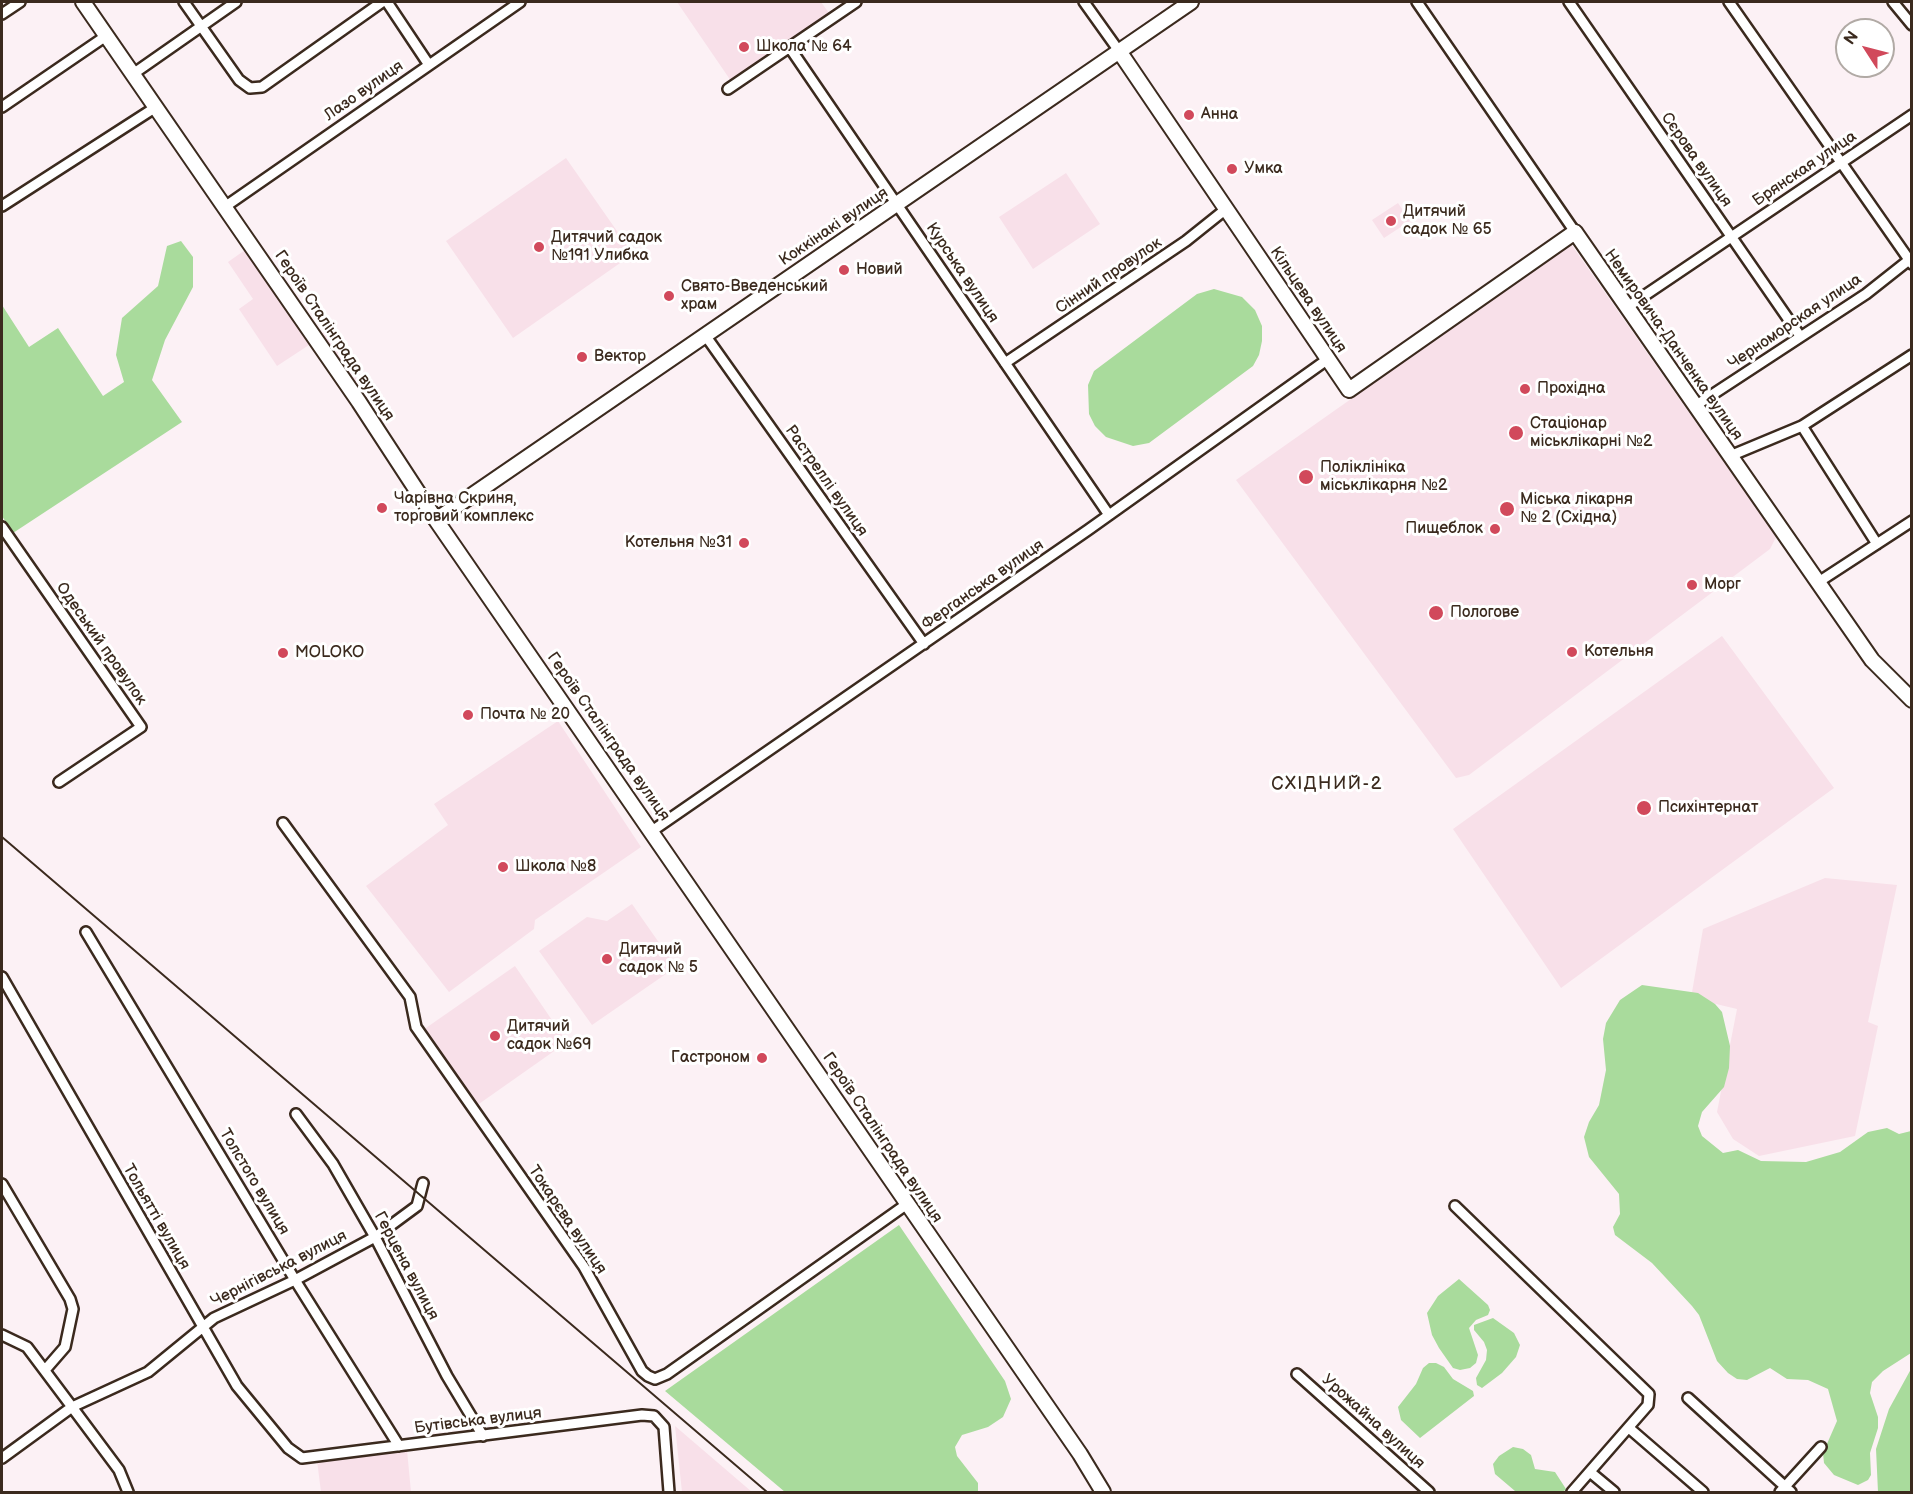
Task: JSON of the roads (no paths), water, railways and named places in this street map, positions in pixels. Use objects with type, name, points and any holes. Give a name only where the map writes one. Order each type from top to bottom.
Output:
[{"type":"street","points":[[2,14],[20,2]]},
{"type":"street","name":"Героїв Сталінграда вулиця","points":[[84,2],[226,206],[436,520],[1080,1454],[1103,1492]]},
{"type":"street","points":[[184,2],[239,80],[250,88],[262,87],[382,2]]},
{"type":"street","points":[[133,74],[236,2]]},
{"type":"street","points":[[387,2],[429,65]]},
{"type":"street","name":"Лазо вулиця","points":[[226,206],[520,2]]},
{"type":"street","points":[[728,89],[856,2]]},
{"type":"street","name":"Кільцева вулиця","points":[[1084,2],[1349,390],[1575,232]]},
{"type":"street","name":"Коккінакі вулиця","points":[[436,520],[1191,2]]},
{"type":"street","name":"Немировича-Данченка вулиця","points":[[1417,2],[1817,584],[1872,660],[1911,700]]},
{"type":"street","name":"Сєрова вулиця","points":[[1569,2],[1800,336]]},
{"type":"street","points":[[1729,2],[1910,262]]},
{"type":"street","points":[[1893,2],[1911,26]]},
{"type":"street","points":[[2,107],[106,36]]},
{"type":"street","name":"Курська вулиця","points":[[790,48],[1109,515]]},
{"type":"street","points":[[2,206],[156,107]]},
{"type":"street","name":"Брянская улица","points":[[1626,308],[1911,115]]},
{"type":"street","name":"Сінний провулок","points":[[1005,363],[1186,242],[1226,209]]},
{"type":"street","name":"Черноморская улица","points":[[1695,406],[1866,294],[1910,262]]},
{"type":"street","name":"Растреллі вулиця","points":[[705,335],[924,644]]},
{"type":"street","points":[[1730,456],[1802,426],[1911,355]]},
{"type":"street","name":"Ферганська вулиця","points":[[652,831],[1109,515],[1328,359]]},
{"type":"street","points":[[1802,426],[1877,544]]},
{"type":"street","points":[[1817,584],[1911,521]]},
{"type":"street","name":"Одеський провулок","points":[[2,527],[141,727],[59,782]]},
{"type":"street","name":"Токарєва вулиця","points":[[283,823],[410,998],[416,1027],[584,1268],[642,1371],[648,1376],[655,1379],[667,1374],[907,1204]]},
{"type":"street","name":"Толстого вулиця","points":[[86,932],[295,1280],[399,1446]]},
{"type":"street","name":"Тольятті вулиця","points":[[2,977],[237,1386],[288,1448],[302,1458]]},
{"type":"street","name":"Герцена вулиця","points":[[296,1114],[333,1164],[375,1237],[447,1376],[483,1436]]},
{"type":"street","name":"Чернігівська вулиця","points":[[2,1458],[72,1407],[148,1372],[214,1317],[295,1280],[375,1237],[417,1206],[423,1183]]},
{"type":"street","points":[[2,1184],[70,1299],[73,1309],[65,1347],[45,1370]]},
{"type":"street","points":[[1455,1206],[1649,1394],[1648,1405],[1572,1492]]},
{"type":"street","points":[[2,1335],[27,1347],[119,1470],[128,1492]]},
{"type":"street","name":"Урожайна вулиця","points":[[1297,1374],[1429,1492]]},
{"type":"street","points":[[1688,1398],[1785,1491],[1821,1447]]},
{"type":"street","name":"Бутівська вулиця","points":[[302,1458],[642,1415],[657,1418],[664,1427],[669,1492]]},
{"type":"street","points":[[1629,1428],[1703,1492]]},
{"type":"street","points":[[1590,1472],[1614,1492]]},
{"type":"railway","points":[[2,837],[767,1492]]},
{"type":"place","name":"Школа № 64","points":[[744,47]]},
{"type":"place","name":"Анна","points":[[1189,115]]},
{"type":"place","name":"Умка","points":[[1232,169]]},
{"type":"place","name":"Дитячий садок № 65","points":[[1391,221]]},
{"type":"place","name":"Дитячий садок №191 Улибка","points":[[539,247]]},
{"type":"place","name":"Новий","points":[[844,270]]},
{"type":"place","name":"Свято-Введенський храм","points":[[669,296]]},
{"type":"place","name":"Вектор","points":[[582,357]]},
{"type":"place","name":"Прохідна","points":[[1525,389]]},
{"type":"place","name":"Стаціонар міськлікарні №2","points":[[1516,433]]},
{"type":"place","name":"Поліклініка міськлікарня №2","points":[[1306,477]]},
{"type":"place","name":"Чарівна Скриня, торговий комплекс","points":[[382,508]]},
{"type":"place","name":"Міська лікарня № 2 (Східна)","points":[[1507,509]]},
{"type":"place","name":"Пищеблок","points":[[1495,529]]},
{"type":"place","name":"Котельня №31","points":[[744,543]]},
{"type":"place","name":"Морг","points":[[1692,585]]},
{"type":"place","name":"Пологове","points":[[1436,613]]},
{"type":"place","name":"Котельня","points":[[1572,652]]},
{"type":"place","name":"MOLOKO","points":[[283,653]]},
{"type":"place","name":"Почта № 20","points":[[468,715]]},
{"type":"place","name":"Психінтернат","points":[[1644,808]]},
{"type":"place","name":"Школа №8","points":[[503,867]]},
{"type":"place","name":"Дитячий садок № 5","points":[[607,959]]},
{"type":"place","name":"Дитячий садок №69","points":[[495,1036]]},
{"type":"place","name":"Гастроном","points":[[762,1058]]},
{"type":"district","name":"СХІДНИЙ-2","points":[[1327,784]]}]
